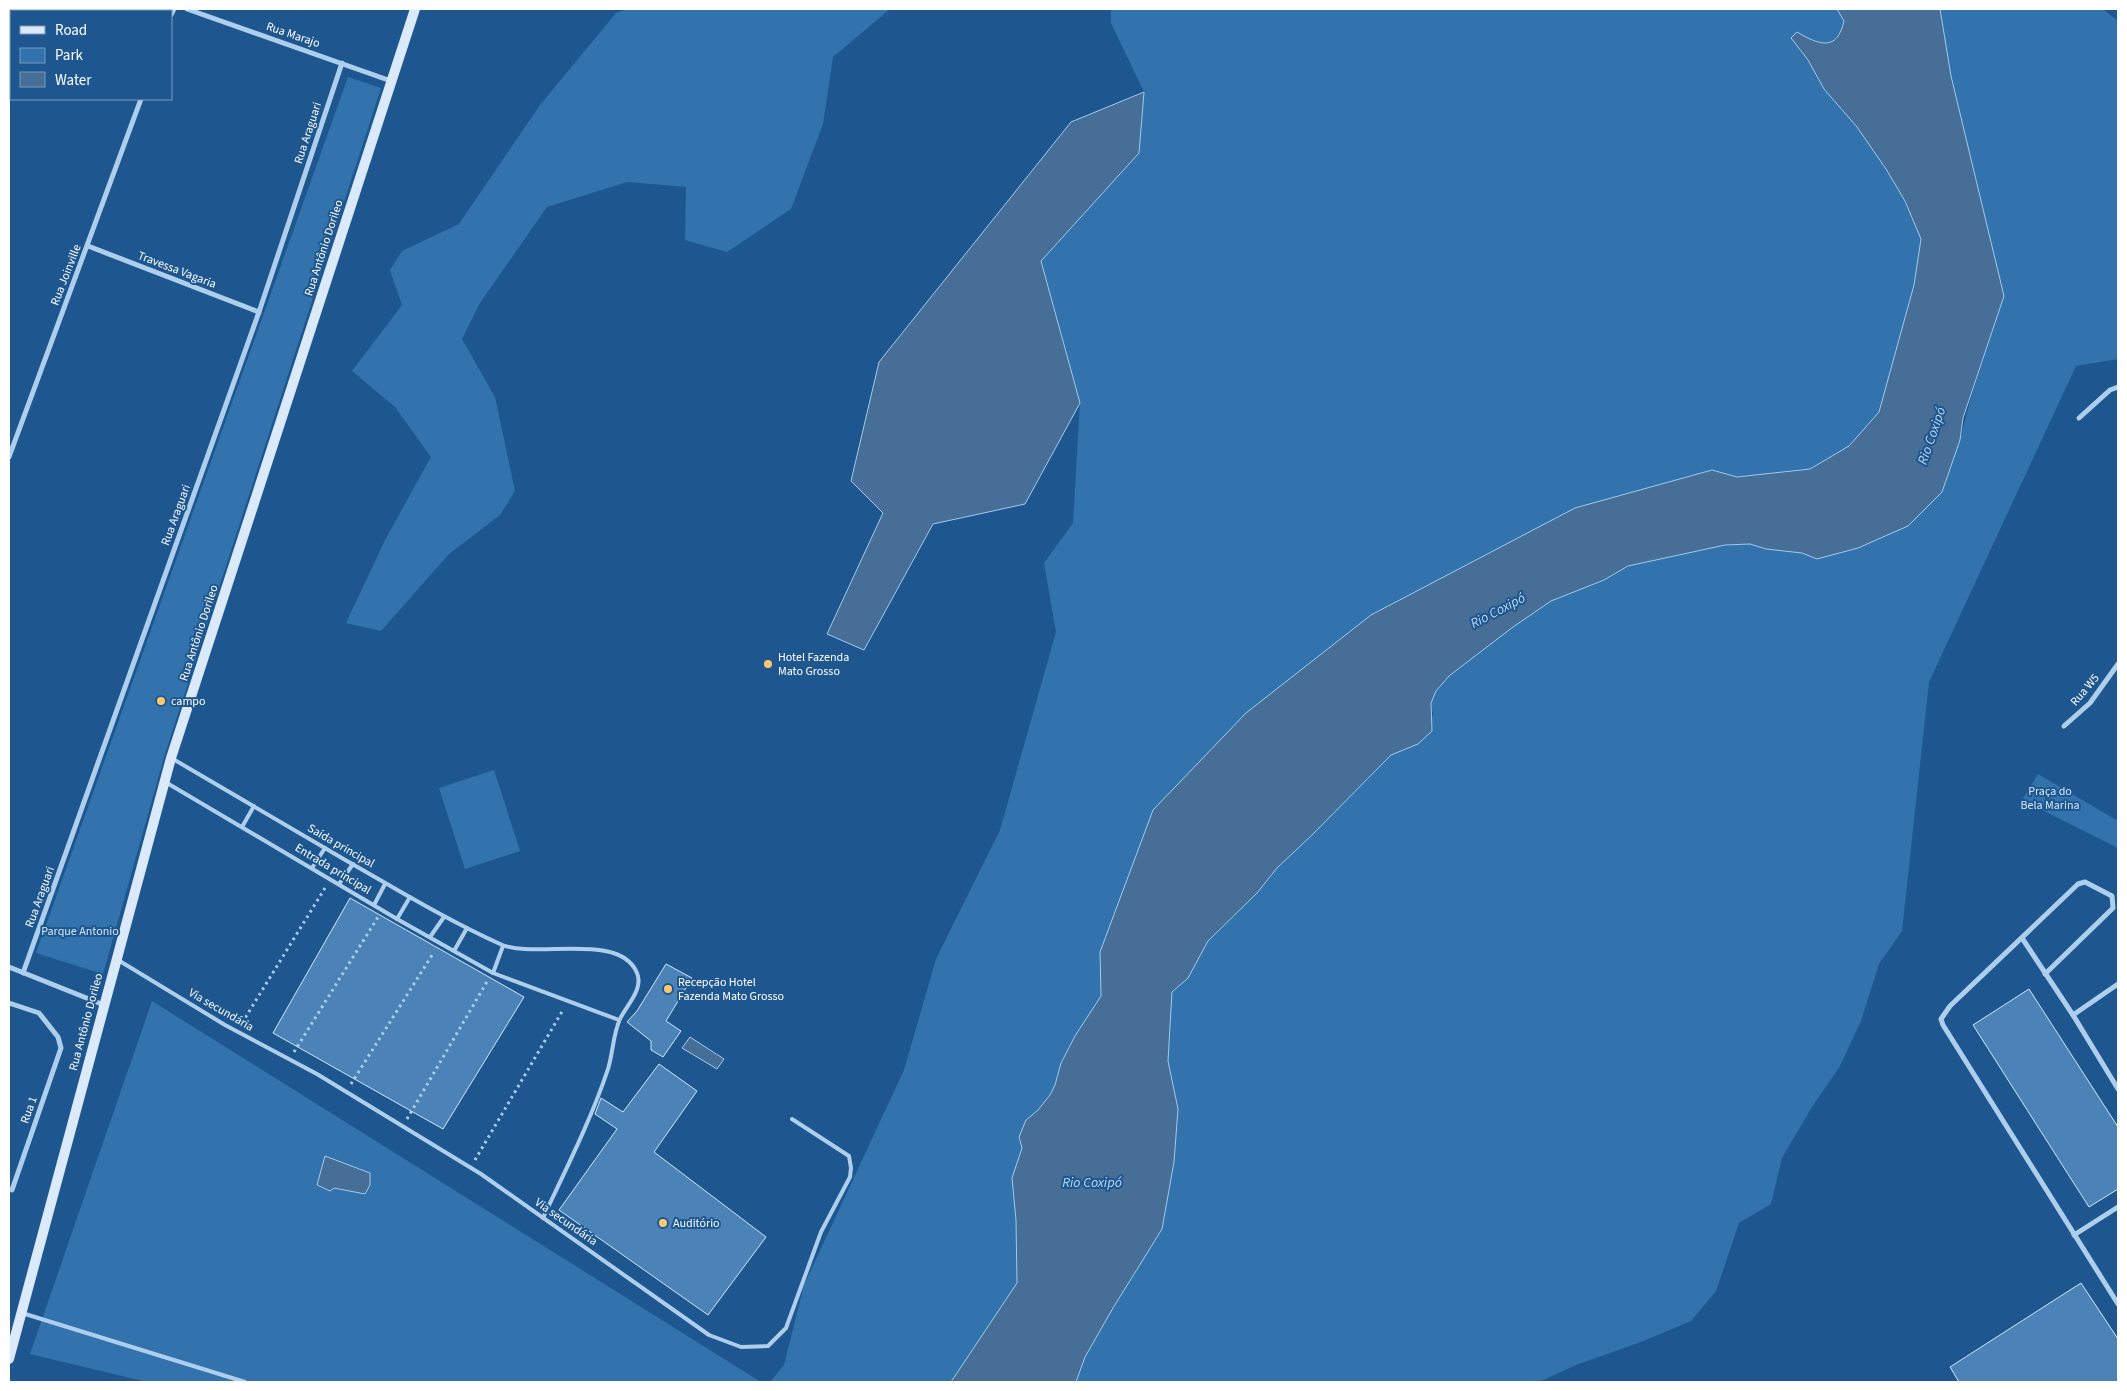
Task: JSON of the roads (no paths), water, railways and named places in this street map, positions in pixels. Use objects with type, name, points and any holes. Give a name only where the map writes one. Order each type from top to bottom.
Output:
[{"type":"street","name":"Rua Marajo","points":[[187,9],[391,81]]},
{"type":"street","name":"Rua Antônio Dorileo","points":[[9,1359],[164,781],[415,9]]},
{"type":"street","name":"Rua Araguari","points":[[23,973],[259,312],[342,63]]},
{"type":"street","name":"Rua Joinville","points":[[9,457],[141,100]]},
{"type":"street","name":"Travessa Vagaria","points":[[88,246],[259,312]]},
{"type":"street","points":[[2079,418],[2110,390],[2118,387]]},
{"type":"street","name":"Rua W5","points":[[2064,726],[2090,703],[2118,664]]},
{"type":"street","points":[[2045,974],[2113,908],[2112,896],[2085,882],[2078,884],[1950,1006],[1941,1019],[2118,1304]]},
{"type":"street","points":[[2022,938],[2073,1015],[2118,1089]]},
{"type":"street","points":[[9,967],[104,1005]]},
{"type":"street","points":[[2073,1015],[2118,984]]},
{"type":"street","name":"Rua 1","points":[[9,1003],[39,1013],[58,1037],[62,1048],[12,1190]]},
{"type":"street","points":[[2074,1235],[2118,1207]]},
{"type":"lane","name":"Saída principal","points":[[171,758],[385,884],[444,917],[503,946]]},
{"type":"lane","name":"Entrada principal","points":[[164,781],[493,973],[619,1020]]},
{"type":"lane","points":[[242,826],[254,806]]},
{"type":"lane","points":[[312,868],[325,848]]},
{"type":"lane","points":[[339,884],[353,864]]},
{"type":"lane","points":[[374,904],[385,884]]},
{"type":"lane","points":[[398,919],[410,897]]},
{"type":"lane","points":[[430,937],[444,917]]},
{"type":"lane","points":[[454,951],[467,928]]},
{"type":"lane","points":[[493,973],[503,946],[538,949],[602,949],[618,954],[632,962],[638,975],[636,990],[619,1020],[608,1068],[583,1132],[543,1218]]},
{"type":"lane","name":"Via secundária","points":[[116,958],[237,1031],[403,1126],[470,1168],[709,1334],[741,1347],[768,1346],[786,1328],[821,1232],[850,1177],[849,1156],[792,1119]]},
{"type":"lane","points":[[22,1313],[245,1382]]},
{"type":"water","name":"Rio Coxipó","points":[[1837,9],[1940,9],[1951,76],[2004,296],[1963,418],[1960,440],[1942,492],[1908,526],[1858,548],[1817,559],[1802,553],[1766,549],[1750,544],[1725,545],[1628,566],[1604,580],[1551,601],[1513,627],[1449,676],[1436,691],[1431,703],[1432,731],[1418,744],[1391,755],[1277,868],[1257,893],[1208,941],[1188,978],[1172,992],[1168,1061],[1178,1109],[1174,1162],[1162,1229],[1085,1357],[1076,1382],[951,1382],[1017,1283],[1016,1220],[1012,1178],[1022,1148],[1019,1137],[1026,1120],[1038,1110],[1050,1095],[1061,1063],[1075,1036],[1101,996],[1100,952],[1153,810],[1246,713],[1371,615],[1575,508],[1712,470],[1737,477],[1810,469],[1849,446],[1879,412],[1914,285],[1921,239],[1905,201],[1886,169],[1857,127],[1824,89],[1808,60],[1791,38],[1797,32],[1820,42],[1832,42],[1841,31],[1844,21]]},
{"type":"water","points":[[1144,92],[1139,153],[1041,261],[1080,403],[1025,504],[933,524],[864,650],[827,634],[883,513],[851,481],[879,362],[1071,122]]},
{"type":"water","points":[[690,1037],[724,1059],[717,1069],[682,1048]]},
{"type":"water","points":[[325,1156],[370,1173],[370,1185],[365,1194],[334,1188],[330,1191],[317,1185]]},
{"type":"place","name":"Hotel Fazenda Mato Grosso","points":[[768,664]]},
{"type":"place","name":"campo","points":[[161,701]]},
{"type":"place","name":"Recepção Hotel Fazenda Mato Grosso","points":[[668,989]]},
{"type":"place","name":"Auditório","points":[[663,1223]]},
{"type":"park label","name":"Praça do Bela Marina","points":[[2050,798]]},
{"type":"park label","name":"Parque Antonio","points":[[80,931]]}]
